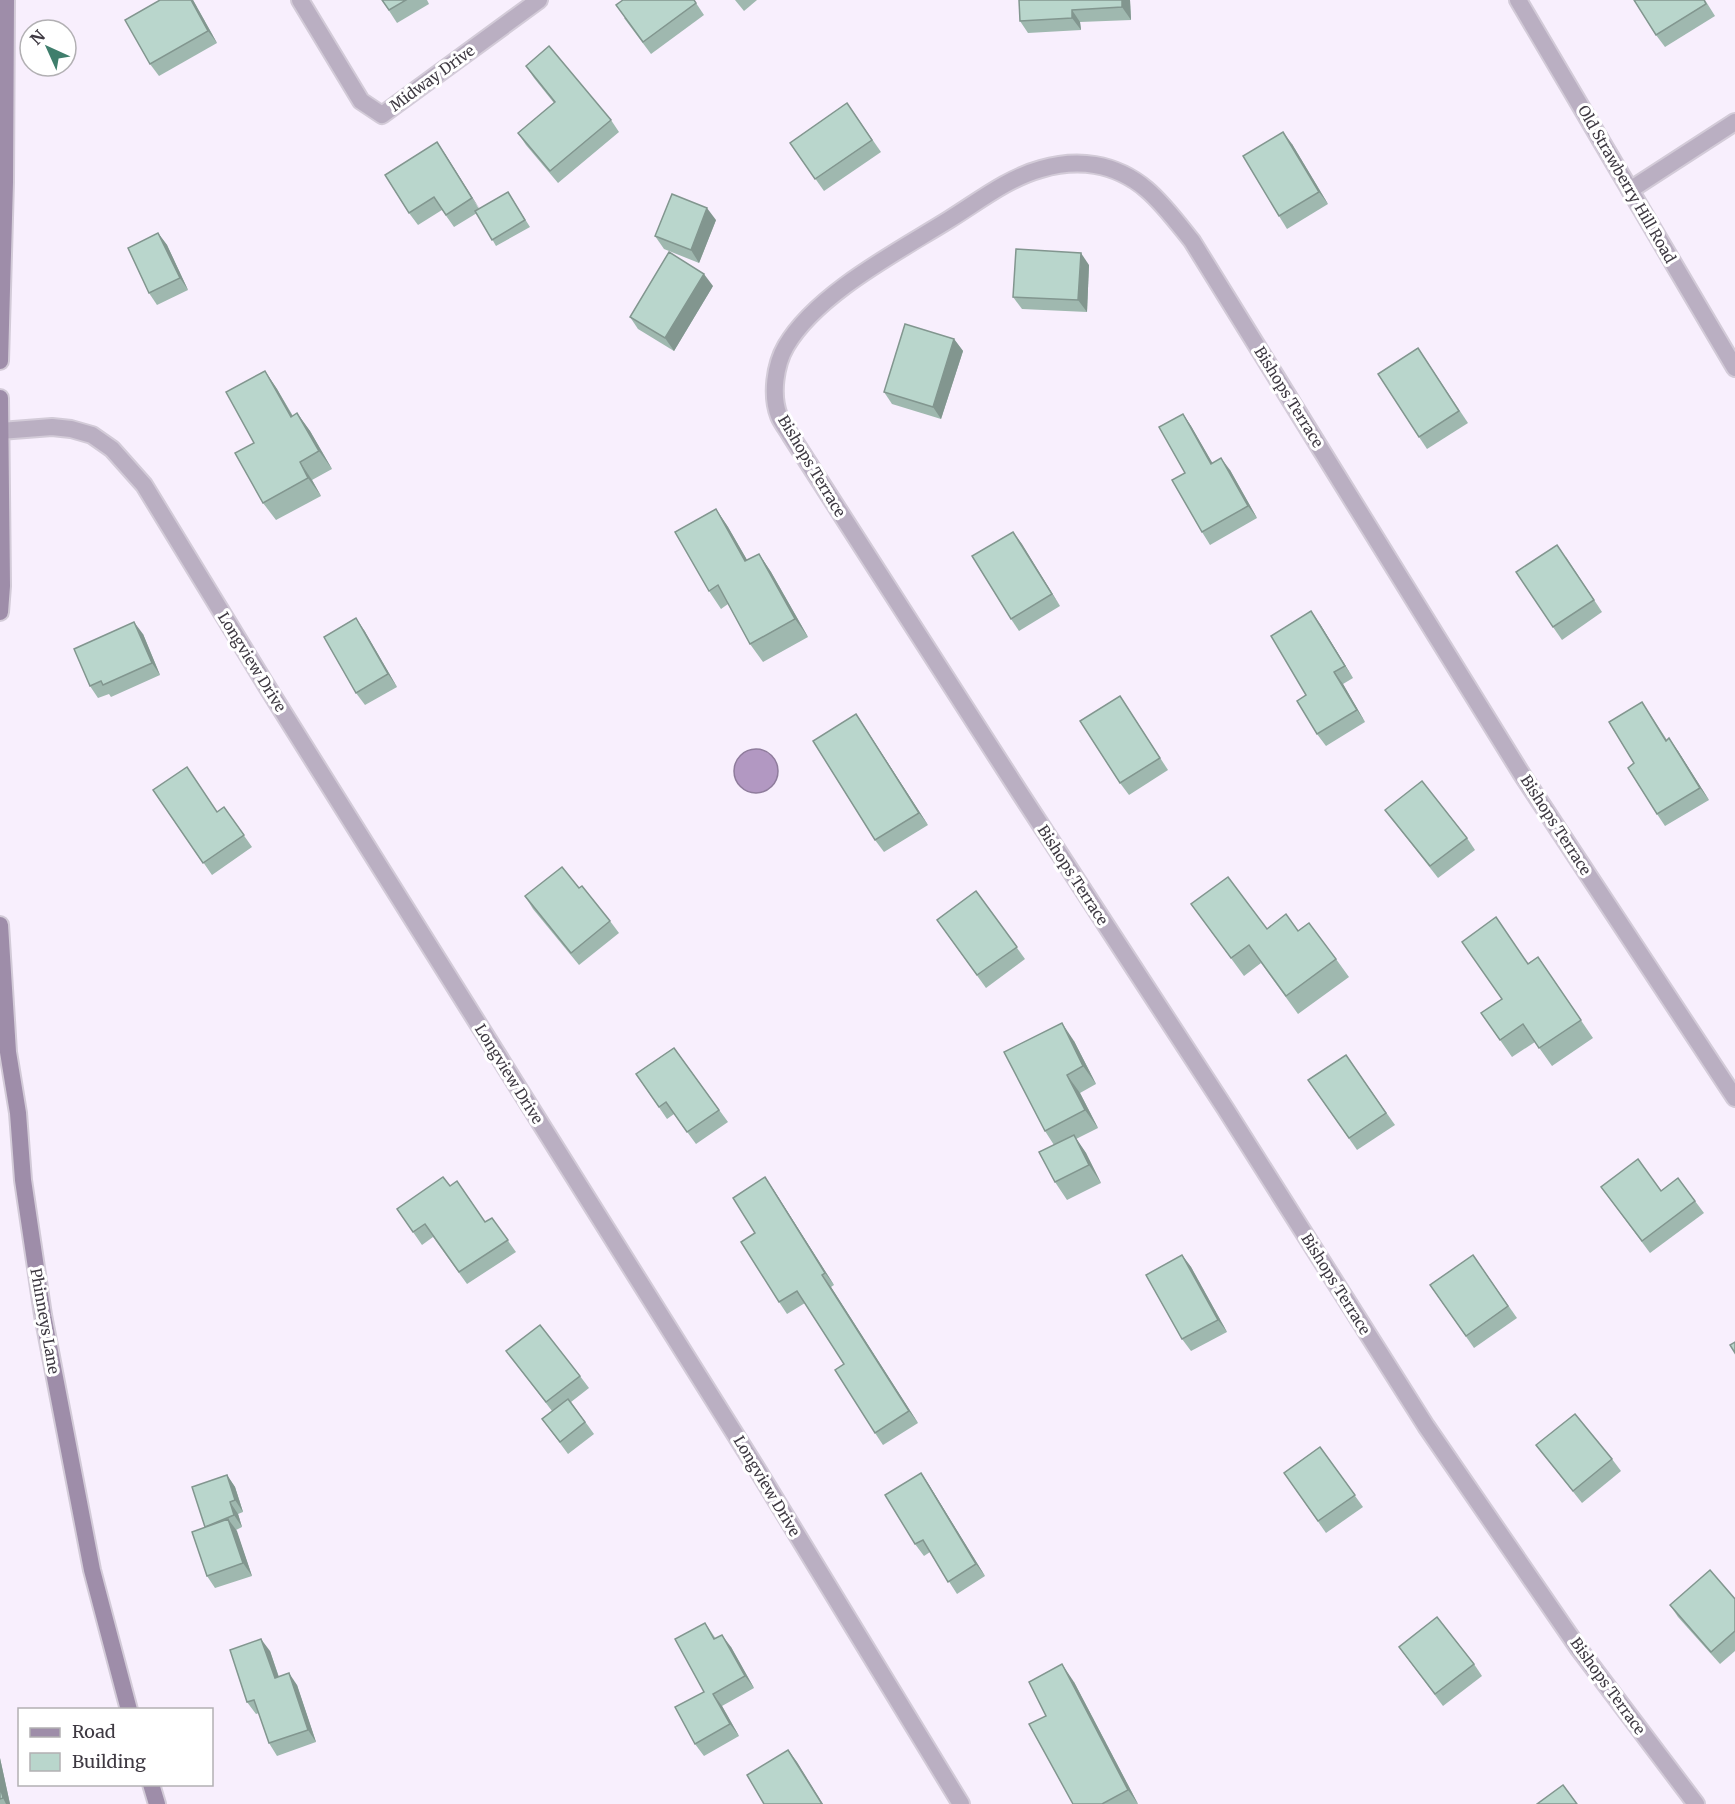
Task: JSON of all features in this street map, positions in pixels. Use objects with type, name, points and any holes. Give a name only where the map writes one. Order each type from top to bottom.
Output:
[{"type":"main road","points":[[0,361],[6,0]]},
{"type":"main road","points":[[0,398],[2,586],[0,612]]},
{"type":"main road","name":"Phinneys Lane","points":[[0,925],[8,1052],[18,1113],[23,1180],[43,1315],[92,1570],[128,1708]]},
{"type":"main road","points":[[151,1786],[157,1804]]},
{"type":"street","name":"Midway Drive","points":[[300,0],[361,101],[382,115],[539,0]]},
{"type":"street","name":"Old Strawberry Hill Road","points":[[1518,0],[1735,368]]},
{"type":"street","points":[[1630,190],[1735,122]]},
{"type":"street","name":"Bishops Terrace","points":[[1696,1804],[1580,1649],[1426,1426],[1225,1108],[791,436],[779,416],[776,400],[777,366],[786,346],[803,322],[850,282],[1010,182],[1040,169],[1070,164],[1094,165],[1138,182],[1160,201],[1192,242],[1431,624],[1521,773],[1735,1098]]},
{"type":"street","name":"Longview Drive","points":[[0,431],[52,427],[92,435],[112,449],[144,485],[272,695],[754,1464],[961,1804]]},
{"type":"shaded area","points":[[756,749],[771,756],[778,771],[771,786],[756,793],[741,786],[734,771],[741,756]]},
{"type":"building","points":[[160,0],[191,0],[208,31],[150,64],[125,20]]},
{"type":"building","points":[[382,0],[406,0],[389,10]]},
{"type":"building","points":[[623,0],[694,0],[696,3],[643,42],[616,5]]},
{"type":"building","points":[[1019,0],[1122,0],[1122,7],[1072,10],[1072,18],[1020,21]]},
{"type":"building","points":[[1634,0],[1704,0],[1706,4],[1656,35]]},
{"type":"building","points":[[549,46],[611,120],[550,171],[518,133],[555,102],[526,66]]},
{"type":"building","points":[[847,103],[872,140],[815,179],[790,143]]},
{"type":"building","points":[[1283,132],[1319,192],[1279,216],[1243,156]]},
{"type":"building","points":[[437,142],[472,198],[446,215],[434,197],[409,213],[385,175]]},
{"type":"building","points":[[508,192],[525,220],[492,240],[475,211]]},
{"type":"building","points":[[672,194],[707,208],[691,250],[655,236]]},
{"type":"building","points":[[158,233],[180,278],[149,293],[128,248]]},
{"type":"building","points":[[1016,249],[1081,253],[1078,300],[1013,297]]},
{"type":"building","points":[[669,252],[704,274],[665,338],[630,317]]},
{"type":"building","points":[[905,324],[954,339],[933,407],[884,392]]},
{"type":"building","points":[[1418,348],[1459,411],[1419,437],[1378,374]]},
{"type":"building","points":[[265,371],[291,417],[297,413],[319,451],[300,462],[308,478],[263,503],[235,453],[254,443],[226,392]]},
{"type":"building","points":[[1183,414],[1211,464],[1221,458],[1248,506],[1202,532],[1172,480],[1185,473],[1159,427]]},
{"type":"building","points":[[716,509],[745,561],[759,554],[795,619],[750,644],[718,585],[709,591],[675,532]]},
{"type":"building","points":[[1013,532],[1052,594],[1011,619],[972,556]]},
{"type":"building","points":[[1557,545],[1594,600],[1553,627],[1516,572]]},
{"type":"building","points":[[1311,611],[1345,666],[1334,672],[1357,710],[1317,734],[1297,701],[1306,695],[1271,636]]},
{"type":"building","points":[[356,618],[388,674],[356,693],[324,637]]},
{"type":"building","points":[[134,622],[152,663],[103,685],[101,681],[90,686],[74,649]]},
{"type":"building","points":[[1120,696],[1160,758],[1120,783],[1080,721]]},
{"type":"building","points":[[1642,702],[1666,741],[1669,738],[1700,788],[1657,814],[1628,768],[1634,763],[1609,722]]},
{"type":"building","points":[[856,714],[919,813],[875,840],[813,741]]},
{"type":"building","points":[[187,767],[217,812],[224,807],[244,835],[203,863],[153,790]]},
{"type":"building","points":[[1422,781],[1467,838],[1430,866],[1385,810]]},
{"type":"building","points":[[562,867],[579,888],[582,886],[610,921],[571,953],[525,896]]},
{"type":"building","points":[[1228,877],[1267,929],[1286,914],[1298,931],[1309,923],[1336,959],[1286,996],[1249,945],[1231,958],[1191,904]]},
{"type":"building","points":[[976,891],[1017,947],[977,975],[937,920]]},
{"type":"building","points":[[1496,917],[1528,964],[1538,957],[1581,1020],[1539,1048],[1523,1024],[1500,1040],[1481,1013],[1502,999],[1462,942]]},
{"type":"building","points":[[1062,1023],[1083,1066],[1067,1075],[1085,1110],[1045,1131],[1004,1052]]},
{"type":"building","points":[[674,1048],[719,1110],[687,1132],[666,1102],[659,1107],[636,1074]]},
{"type":"building","points":[[1346,1055],[1386,1113],[1349,1138],[1308,1080]]},
{"type":"building","points":[[1074,1135],[1089,1165],[1055,1182],[1039,1152]]},
{"type":"building","points":[[1638,1159],[1661,1191],[1678,1178],[1695,1201],[1642,1241],[1601,1187]]},
{"type":"building","points":[[443,1177],[450,1186],[457,1181],[485,1222],[492,1218],[508,1240],[459,1272],[425,1224],[413,1232],[397,1209]]},
{"type":"building","points":[[765,1177],[825,1273],[822,1275],[909,1411],[875,1433],[835,1370],[844,1364],[797,1291],[779,1302],[741,1242],[755,1233],[733,1198]]},
{"type":"building","points":[[1182,1255],[1218,1320],[1182,1339],[1146,1275]]},
{"type":"building","points":[[1473,1255],[1508,1306],[1466,1336],[1430,1285]]},
{"type":"building","points":[[540,1325],[580,1376],[546,1402],[506,1351]]},
{"type":"building","points":[[1735,1342],[1735,1353],[1730,1345]]},
{"type":"building","points":[[568,1399],[585,1422],[560,1442],[542,1419]]},
{"type":"building","points":[[1575,1414],[1612,1459],[1573,1491],[1536,1445]]},
{"type":"building","points":[[1320,1447],[1355,1495],[1318,1521],[1284,1473]]},
{"type":"building","points":[[921,1473],[976,1564],[948,1582],[923,1540],[915,1544],[885,1495]]},
{"type":"building","points":[[227,1475],[235,1500],[230,1502],[234,1515],[205,1527],[192,1487]]},
{"type":"building","points":[[228,1519],[243,1563],[207,1576],[192,1532]]},
{"type":"building","points":[[1710,1570],[1735,1599],[1735,1631],[1711,1652],[1670,1605]]},
{"type":"building","points":[[1437,1617],[1474,1664],[1435,1694],[1399,1647]]},
{"type":"building","points":[[705,1623],[714,1639],[722,1635],[745,1676],[713,1694],[730,1724],[695,1744],[675,1707],[704,1692],[675,1639]]},
{"type":"building","points":[[261,1639],[275,1678],[289,1673],[308,1730],[269,1743],[254,1700],[247,1702],[230,1650]]},
{"type":"building","points":[[1062,1664],[1128,1790],[1102,1804],[1073,1804],[1029,1724],[1046,1716],[1029,1682]]},
{"type":"building","points":[[788,1750],[822,1804],[764,1804],[747,1775]]},
{"type":"building","points":[[1563,1785],[1577,1804],[1537,1804]]}]
